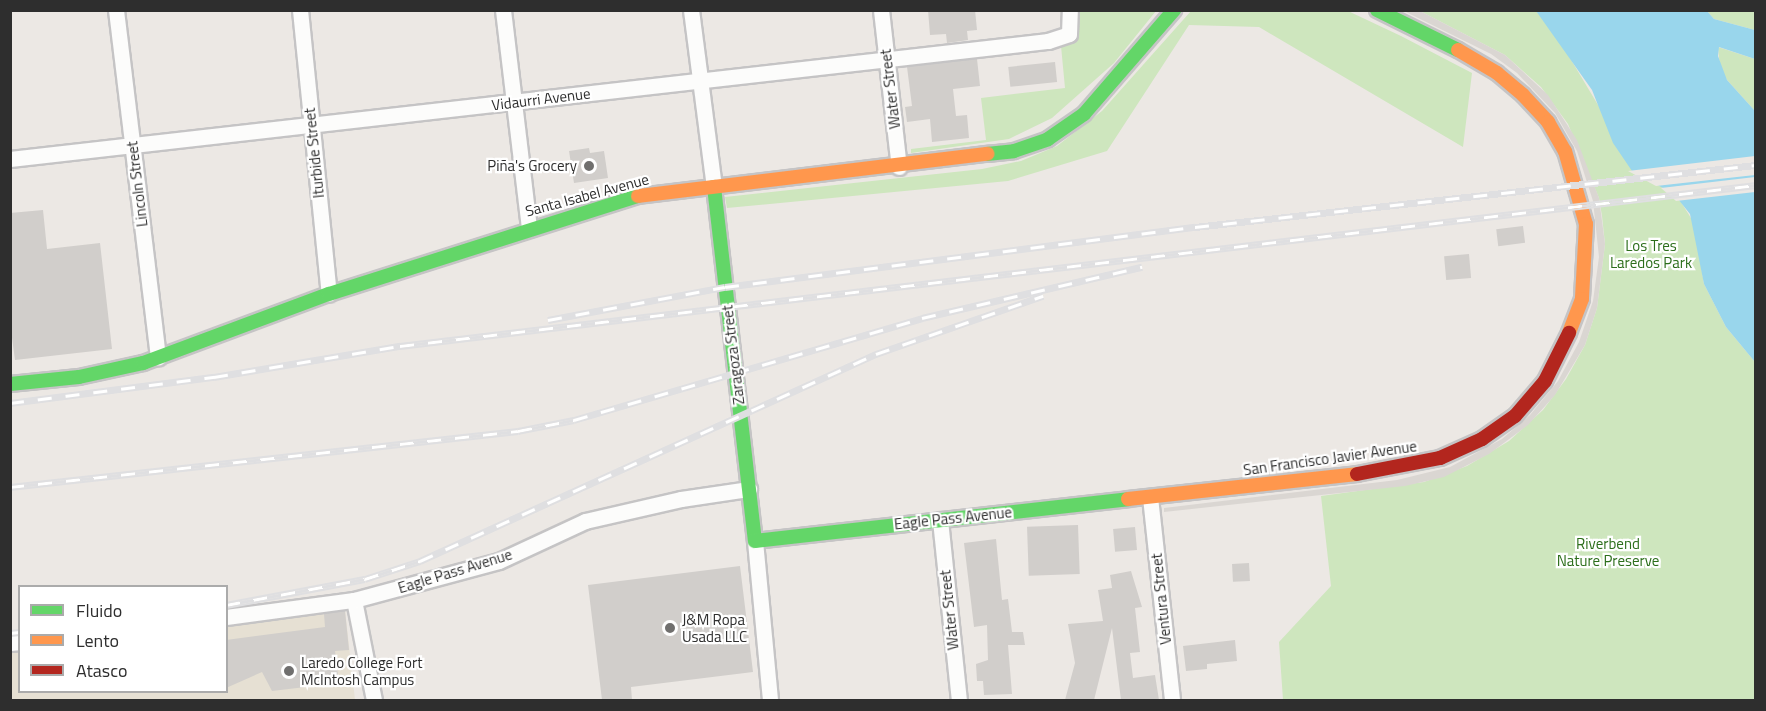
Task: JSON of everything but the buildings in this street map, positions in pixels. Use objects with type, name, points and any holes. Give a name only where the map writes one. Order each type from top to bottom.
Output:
[{"type":"street","name":"Lincoln Street","points":[[116,10],[158,357]]},
{"type":"street","name":"Iturbide Street","points":[[300,10],[329,294]]},
{"type":"street","points":[[503,10],[529,228]]},
{"type":"street","name":"Zaragoza Street","points":[[691,10],[755,541],[770,700]]},
{"type":"street","name":"Water Street","points":[[881,10],[899,167]]},
{"type":"street","name":"Vidaurri Avenue","points":[[10,159],[1048,41],[1069,34],[1070,10]]},
{"type":"street","name":"Santa Isabel Avenue","points":[[10,384],[104,373],[158,357],[329,294],[529,228],[640,195],[899,167],[1014,151],[1048,139],[1084,114],[1174,10]]},
{"type":"street","name":"San Francisco Javier Avenue","points":[[1150,497],[1373,472],[1440,458],[1482,439],[1515,416],[1545,381],[1565,345],[1582,299],[1587,243],[1581,200],[1565,151],[1548,122],[1497,73],[1377,10]]},
{"type":"street","name":"Eagle Pass Avenue","points":[[228,617],[354,600],[499,561],[585,521],[681,499],[749,489]]},
{"type":"street","name":"Eagle Pass Avenue","points":[[755,541],[1150,497]]},
{"type":"street","name":"Ventura Street","points":[[1150,497],[1172,700]]},
{"type":"street","name":"Water Street","points":[[940,520],[959,700]]},
{"type":"street","points":[[354,600],[374,700]]},
{"type":"shaded area","points":[[1404,11],[1420,11],[1505,55],[1548,95],[1577,140],[1599,198],[1605,244],[1597,308],[1585,345],[1555,395],[1528,425],[1489,454],[1444,477],[1405,486],[1164,512],[1164,508],[1397,480],[1450,467],[1502,439],[1530,415],[1558,381],[1579,342],[1593,301],[1599,257],[1593,201],[1577,151],[1555,113],[1517,73],[1491,54]]},
{"type":"shaded area","name":"Laredo College Fort McIntosh Campus","points":[[345,610],[355,700],[11,700],[10,649],[18,648],[18,693],[228,693],[228,624]]},
{"type":"green space","points":[[1076,11],[1156,11],[1114,63],[1052,118],[1009,139],[911,153],[911,149],[986,140],[981,98],[1065,88],[1061,46],[1077,37]]},
{"type":"green space","points":[[1191,11],[1348,11],[1401,36],[1472,73],[1463,147],[1259,27],[1189,25],[1107,151],[1008,181],[727,208],[725,197],[982,169],[1021,161],[1057,146],[1102,111]]},
{"type":"green space","name":"Riverbend Nature Preserve","points":[[1420,11],[1536,11],[1555,33],[1601,110],[1661,185],[1681,202],[1694,223],[1704,284],[1726,327],[1755,362],[1755,700],[1283,700],[1279,642],[1331,586],[1321,496],[1424,482],[1467,466],[1509,441],[1543,410],[1566,379],[1585,345],[1597,308],[1605,244],[1602,216],[1599,198],[1568,124],[1541,87],[1505,55]]},
{"type":"green space","points":[[1707,11],[1755,11],[1755,30],[1714,19]]},
{"type":"green space","points":[[1718,47],[1755,59],[1755,111],[1727,80],[1720,68]]},
{"type":"water","points":[[1536,11],[1707,11],[1714,19],[1755,30],[1755,59],[1719,47],[1718,56],[1727,80],[1755,111],[1755,362],[1726,327],[1704,284],[1690,214],[1674,194],[1632,171],[1613,143],[1592,90]]},
{"type":"pier","points":[[1755,156],[1755,175],[1656,186],[1628,171]]},
{"type":"pier","points":[[1755,177],[1755,192],[1676,201],[1661,188]]},
{"type":"railway","points":[[548,320],[725,287],[1195,227],[1756,165]]},
{"type":"railway","points":[[10,403],[214,377],[400,346],[1756,185]]},
{"type":"railway","points":[[10,487],[518,431],[574,420],[922,318],[1142,267]]},
{"type":"railway","points":[[228,605],[365,579],[420,561],[876,354],[1043,296]]},
{"type":"railway","points":[[10,633],[18,632]]},
{"type":"traffic: fast","points":[[987,154],[1014,151],[1048,139],[1084,114],[1174,10]]},
{"type":"traffic: fast","points":[[1377,10],[1458,50]]},
{"type":"traffic: fast","points":[[714,187],[755,541],[1128,499]]},
{"type":"traffic: fast","points":[[10,384],[79,377],[143,363],[329,294],[638,196]]},
{"type":"traffic: slow","points":[[1458,50],[1497,73],[1523,95],[1548,122],[1565,151],[1586,224],[1582,299],[1569,333]]},
{"type":"traffic: slow","points":[[638,196],[987,154]]},
{"type":"traffic: slow","points":[[1128,499],[1357,474]]},
{"type":"traffic: jam","points":[[1357,474],[1440,458],[1482,439],[1515,416],[1545,381],[1569,333]]},
{"type":"place","name":"Piña's Grocery","points":[[589,166]]},
{"type":"place","name":"J&M Ropa Usada LLC","points":[[670,628]]},
{"type":"place","name":"Laredo College Fort McIntosh Campus","points":[[289,671]]},
{"type":"park label","name":"Los Tres Laredos Park","points":[[1651,254]]}]
